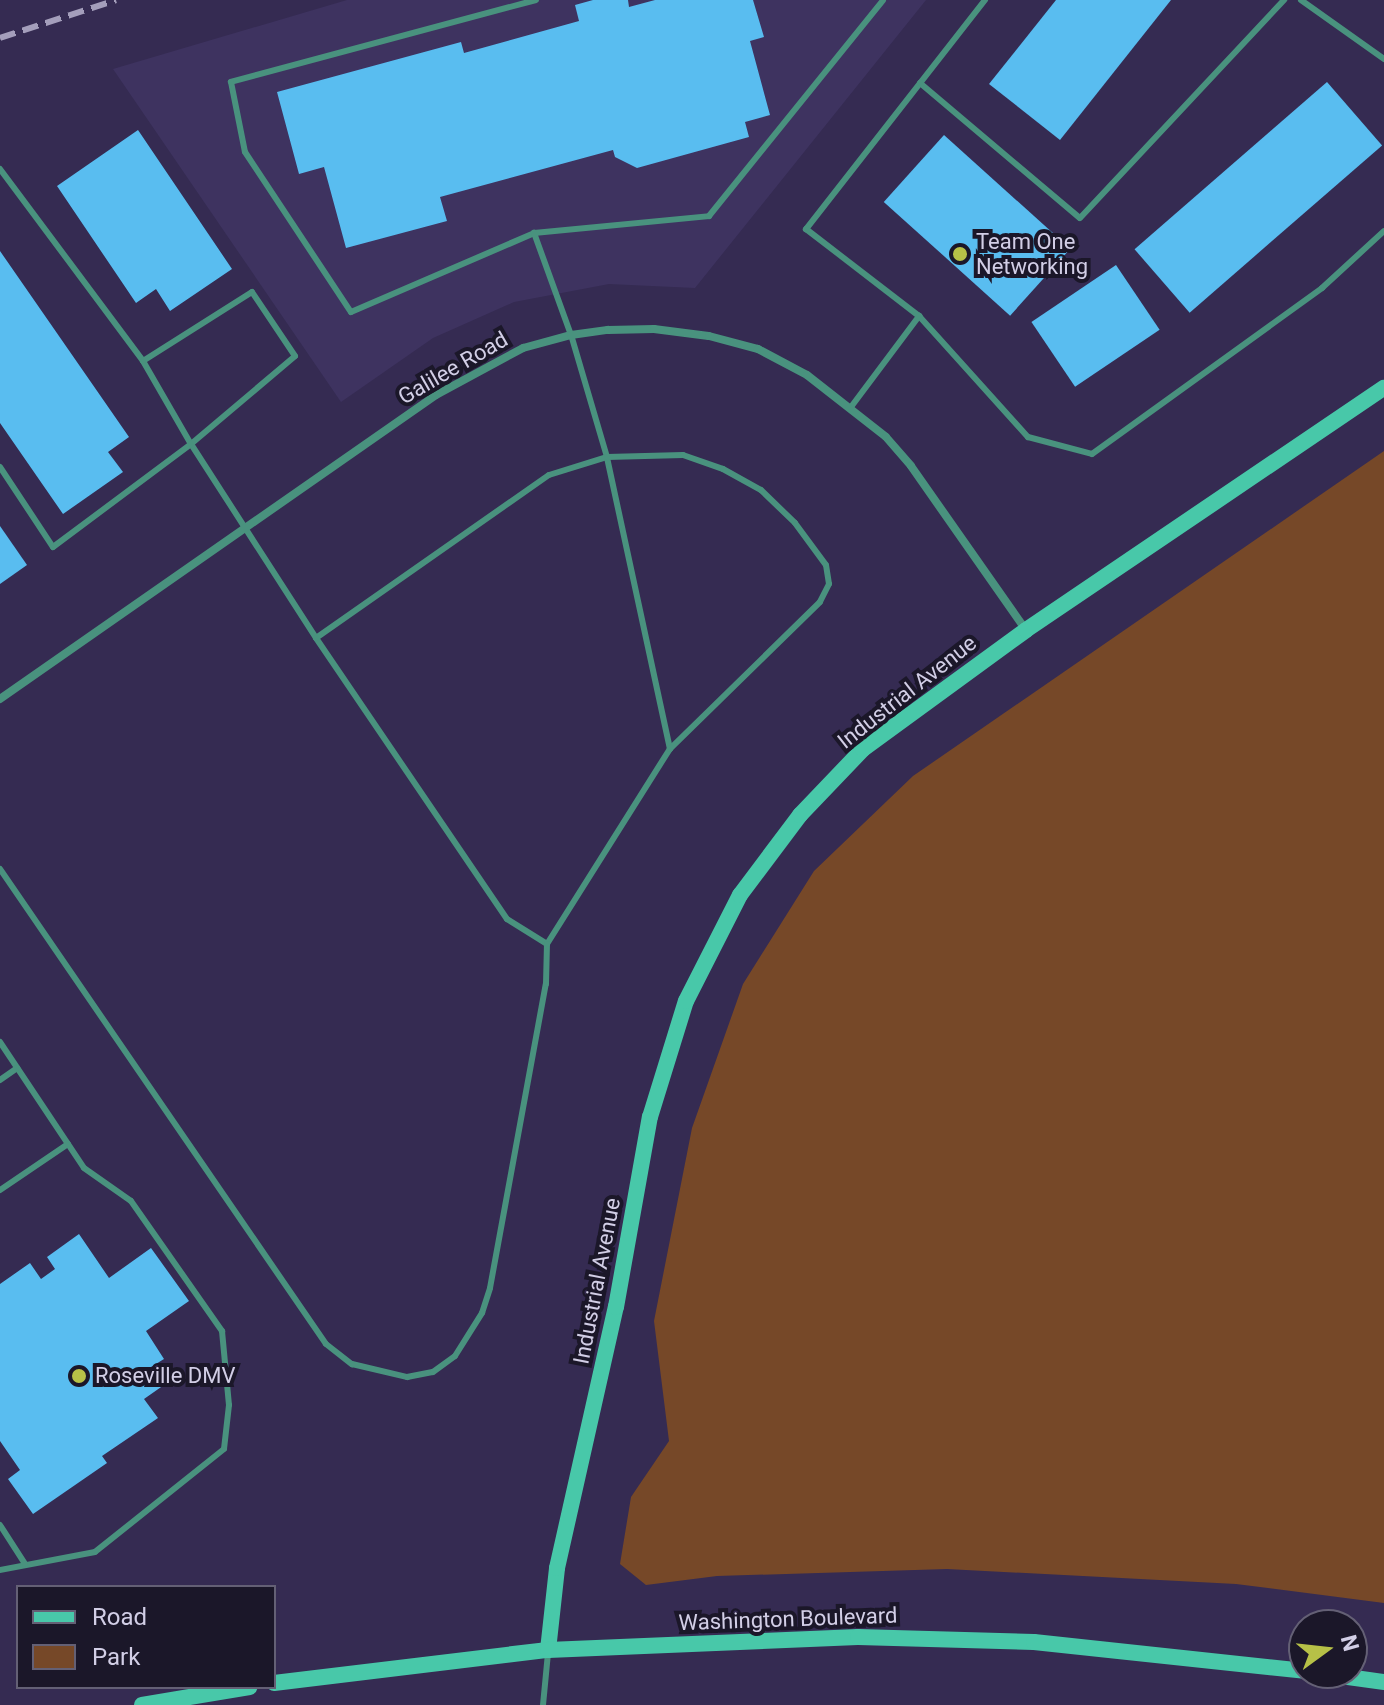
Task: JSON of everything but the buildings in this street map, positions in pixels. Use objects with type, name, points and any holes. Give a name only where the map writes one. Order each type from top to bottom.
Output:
[{"type":"street","name":"Galilee Road","points":[[0,699],[447,389],[523,348],[571,335],[654,329],[709,336],[758,349],[807,375],[851,407],[886,437],[911,466],[1026,630]]},
{"type":"street","name":"Industrial Avenue","points":[[548,1650],[557,1568],[616,1307],[650,1117],[686,1001],[740,895],[800,815],[863,749],[1026,630],[1384,388]]},
{"type":"street","name":"Washington Boulevard","points":[[276,1683],[548,1650],[874,1637],[1034,1642],[1288,1669]]},
{"type":"street","points":[[142,1705],[237,1689]]},
{"type":"lane","points":[[536,0],[231,82],[245,152],[351,312],[534,233],[709,216],[883,0]]},
{"type":"lane","points":[[985,0],[806,229],[919,316],[1028,437],[1092,454],[1322,288],[1384,231]]},
{"type":"lane","points":[[920,83],[1080,218],[1284,0]]},
{"type":"lane","points":[[1301,0],[1384,59]]},
{"type":"lane","points":[[0,169],[143,361],[191,444],[316,638],[507,919],[547,944]]},
{"type":"lane","points":[[534,233],[571,335],[607,457],[670,749]]},
{"type":"lane","points":[[0,467],[53,547],[191,444],[295,356],[252,292],[143,361]]},
{"type":"lane","points":[[851,407],[919,316]]},
{"type":"lane","points":[[0,869],[326,1344],[352,1364],[407,1377],[433,1372],[455,1356],[482,1313],[490,1288],[546,984],[547,944],[670,749],[820,602],[829,584],[826,565],[795,523],[761,490],[723,469],[683,455],[607,457],[549,475],[316,638]]},
{"type":"lane","points":[[0,1042],[84,1168],[131,1201],[222,1331],[229,1405],[224,1449],[95,1552],[0,1570]]},
{"type":"lane","points":[[0,1080],[17,1068]]},
{"type":"lane","points":[[0,1190],[68,1144]]},
{"type":"lane","points":[[0,1525],[25,1564]]},
{"type":"lane","points":[[543,1705],[548,1650]]},
{"type":"shaded area","points":[[347,0],[926,0],[695,288],[609,284],[514,302],[433,338],[341,402],[113,69]]},
{"type":"green space","points":[[1384,451],[1384,1603],[1236,1584],[947,1569],[717,1576],[646,1585],[620,1564],[631,1497],[669,1441],[654,1321],[692,1128],[743,984],[814,871],[913,776]]},
{"type":"railway","points":[[0,38],[116,0]]},
{"type":"place","name":"Team One Networking","points":[[960,254]]},
{"type":"place","name":"Roseville DMV","points":[[79,1376]]}]
